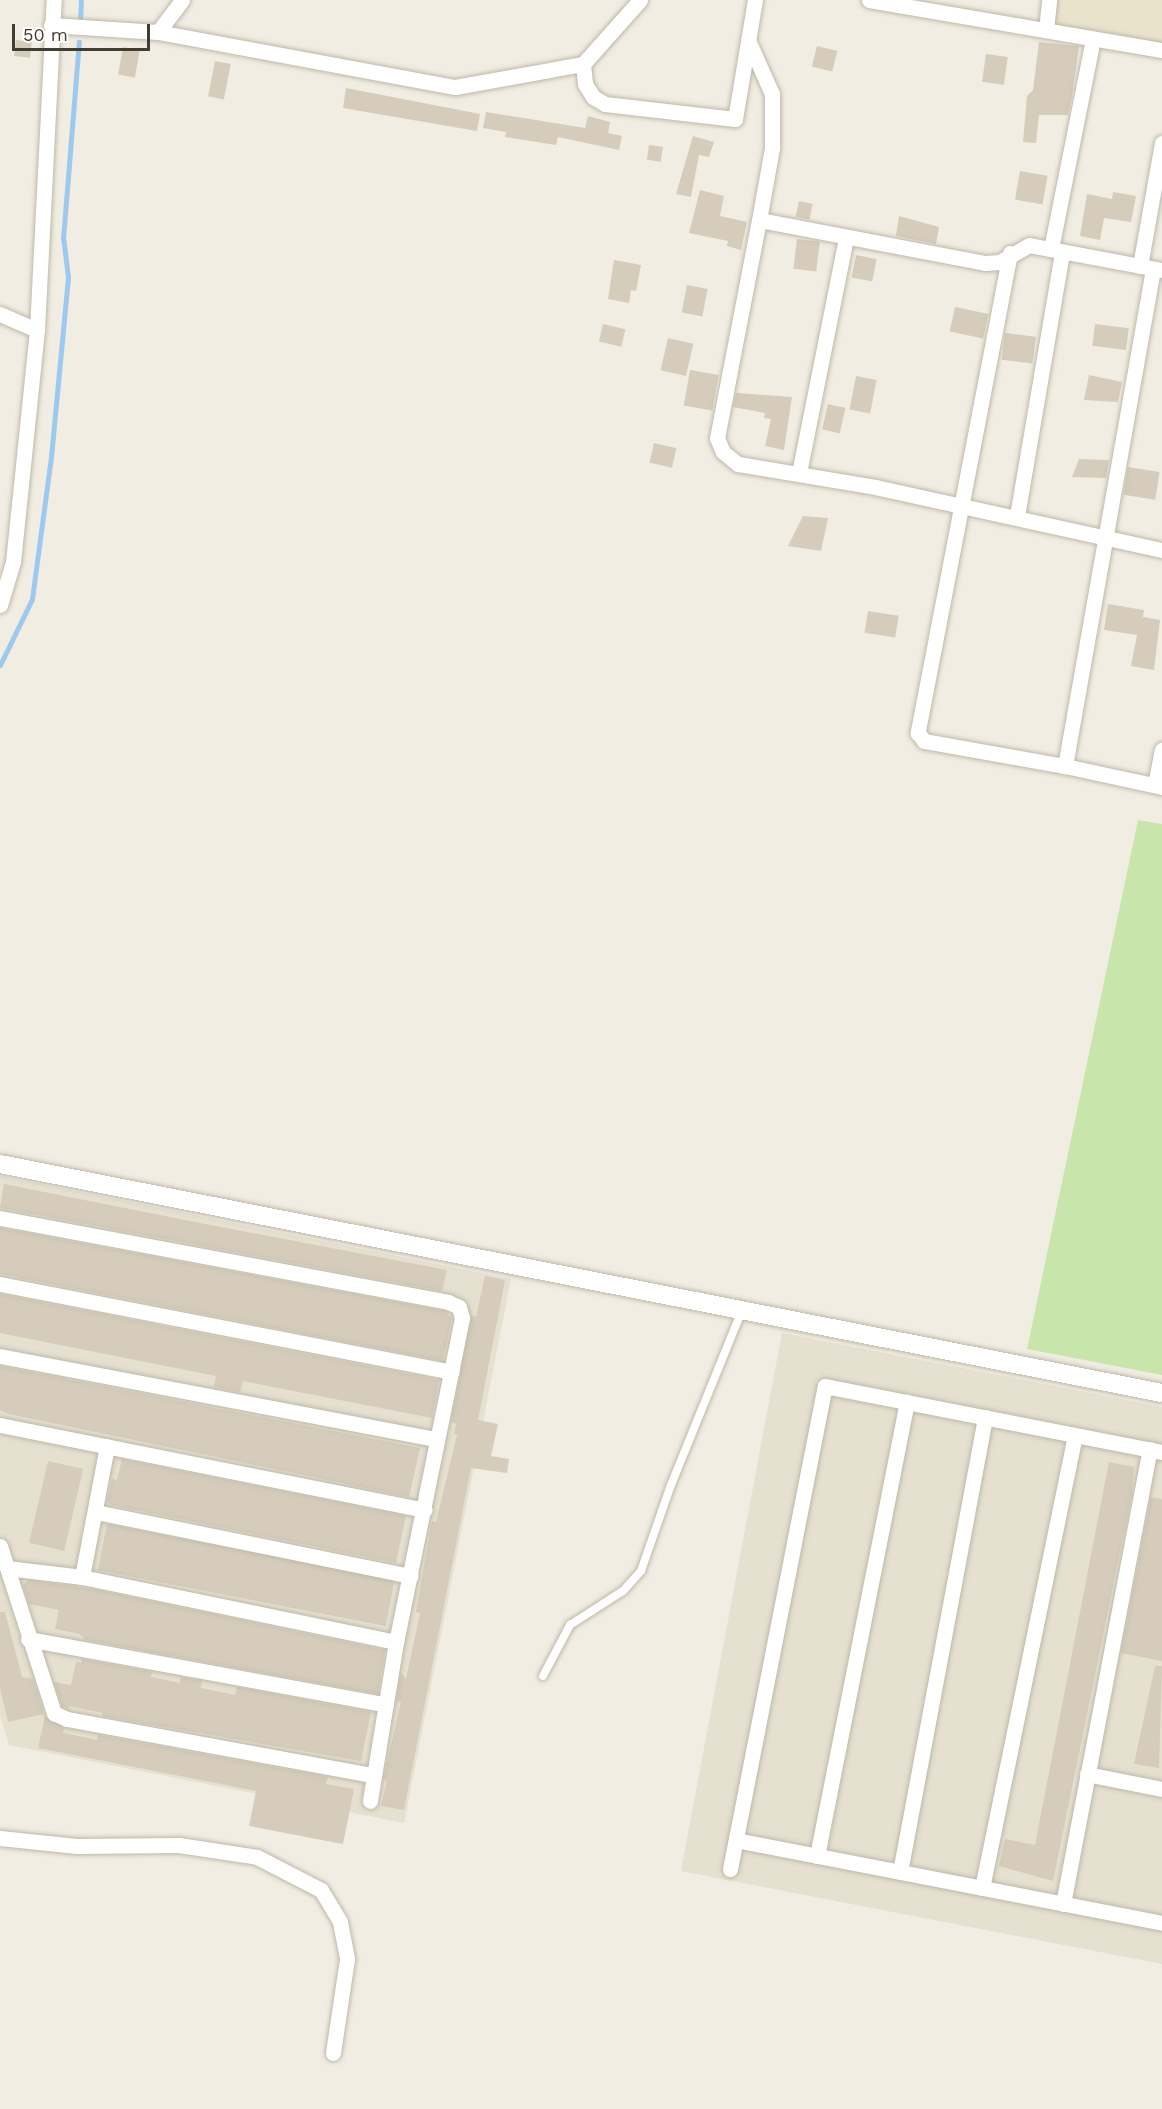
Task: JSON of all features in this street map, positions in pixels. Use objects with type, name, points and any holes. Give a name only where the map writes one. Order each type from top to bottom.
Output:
[{"type":"street","points":[[0,605],[14,562],[37,330],[54,0]]},
{"type":"street","points":[[158,32],[182,0]]},
{"type":"street","points":[[51,25],[158,32],[448,86],[469,86],[583,64],[640,0]]},
{"type":"street","points":[[583,64],[588,90],[605,104],[735,120],[755,0]]},
{"type":"street","points":[[869,0],[1162,50]]},
{"type":"street","points":[[1046,30],[1049,0]]},
{"type":"street","points":[[1017,516],[1057,251],[1093,39]]},
{"type":"street","points":[[748,40],[772,93],[772,148],[717,438],[723,452],[738,464],[799,473],[1017,516],[1107,539],[1162,550]]},
{"type":"street","points":[[1065,766],[1107,539],[1152,268],[1162,143]]},
{"type":"street","points":[[759,220],[985,263],[1000,262],[1010,253],[1029,245],[1152,268]]},
{"type":"street","points":[[799,473],[846,238]]},
{"type":"street","points":[[1010,253],[919,738],[1159,786],[1162,750]]},
{"type":"street","points":[[0,314],[37,330]]},
{"type":"street","points":[[0,1164],[1162,1393]]},
{"type":"street","points":[[0,1218],[448,1302],[459,1307],[462,1318],[425,1510],[396,1642],[372,1775],[370,1801]]},
{"type":"street","points":[[0,1284],[451,1372]]},
{"type":"street","points":[[0,1356],[437,1439]]},
{"type":"street","points":[[730,1869],[825,1386],[1156,1450],[1086,1774],[1063,1904]]},
{"type":"street","points":[[817,1856],[907,1402]]},
{"type":"street","points":[[900,1872],[985,1417]]},
{"type":"street","points":[[0,1425],[425,1510]]},
{"type":"street","points":[[982,1888],[1075,1435]]},
{"type":"street","points":[[82,1577],[107,1446]]},
{"type":"street","points":[[96,1512],[411,1575]]},
{"type":"street","points":[[0,1546],[47,1700],[59,1716],[372,1775]]},
{"type":"street","points":[[7,1568],[82,1577],[396,1642]]},
{"type":"street","points":[[28,1639],[386,1705]]},
{"type":"street","points":[[1086,1774],[1162,1789]]},
{"type":"street","points":[[0,1838],[77,1846],[179,1845],[257,1857],[321,1890],[340,1922],[347,1959],[333,2053]]},
{"type":"street","points":[[736,1840],[1162,1923]]},
{"type":"lane","points":[[543,1676],[570,1625],[623,1592],[641,1570],[670,1485],[742,1309]]},
{"type":"shaded area","points":[[1057,0],[1162,0],[1162,45],[1053,26]]},
{"type":"shaded area","points":[[0,1176],[511,1279],[404,1823],[9,1745],[0,1716]]},
{"type":"shaded area","points":[[782,1333],[1162,1407],[1162,1964],[681,1871]]},
{"type":"green space","points":[[1138,820],[1162,824],[1162,1375],[1027,1349]]},
{"type":"building","points":[[16,40],[32,42],[30,58],[14,56]]},
{"type":"building","points":[[1039,42],[1079,46],[1072,96],[1068,115],[1039,115],[1036,143],[1023,142],[1027,96],[1033,90]]},
{"type":"building","points":[[817,46],[837,51],[832,71],[812,66]]},
{"type":"building","points":[[123,47],[140,50],[135,78],[118,75]]},
{"type":"building","points":[[986,54],[1008,57],[1004,85],[982,82]]},
{"type":"building","points":[[215,61],[231,64],[224,99],[208,96]]},
{"type":"building","points":[[346,88],[480,114],[477,131],[343,108]]},
{"type":"building","points":[[486,112],[585,128],[588,116],[610,122],[608,133],[622,136],[619,150],[558,137],[556,145],[505,137],[506,132],[483,128]]},
{"type":"building","points":[[693,136],[714,142],[709,157],[699,155],[691,197],[676,194]]},
{"type":"building","points":[[649,145],[663,147],[661,162],[647,160]]},
{"type":"building","points":[[1020,171],[1048,176],[1043,204],[1015,200]]},
{"type":"building","points":[[700,190],[724,196],[720,216],[747,222],[741,250],[727,246],[728,241],[689,233]]},
{"type":"building","points":[[1113,192],[1136,196],[1131,222],[1104,218],[1100,240],[1080,236],[1087,194],[1112,199]]},
{"type":"building","points":[[799,201],[813,204],[809,220],[796,217]]},
{"type":"building","points":[[899,216],[939,227],[936,244],[896,236]]},
{"type":"building","points":[[797,239],[820,242],[816,272],[793,269]]},
{"type":"building","points":[[856,255],[877,259],[872,282],[852,278]]},
{"type":"building","points":[[614,260],[641,265],[636,291],[631,290],[629,303],[608,299]]},
{"type":"building","points":[[687,285],[708,289],[702,316],[682,312]]},
{"type":"building","points":[[955,307],[988,314],[983,339],[950,331]]},
{"type":"building","points":[[603,324],[625,329],[621,347],[599,342]]},
{"type":"building","points":[[1095,324],[1129,328],[1126,350],[1092,346]]},
{"type":"building","points":[[1005,333],[1036,337],[1032,364],[1002,360]]},
{"type":"building","points":[[668,338],[693,344],[686,376],[661,370]]},
{"type":"building","points":[[690,370],[719,375],[712,410],[684,405]]},
{"type":"building","points":[[1089,375],[1122,382],[1118,402],[1084,400]]},
{"type":"building","points":[[856,376],[877,380],[870,413],[850,409]]},
{"type":"building","points":[[736,393],[792,397],[784,450],[765,446],[771,419],[764,418],[765,413],[733,407]]},
{"type":"building","points":[[828,404],[846,408],[840,433],[822,429]]},
{"type":"building","points":[[654,443],[676,448],[672,468],[650,462]]},
{"type":"building","points":[[1079,459],[1109,460],[1106,478],[1072,477]]},
{"type":"building","points":[[1128,467],[1160,472],[1155,500],[1124,495]]},
{"type":"building","points":[[803,516],[828,518],[821,551],[788,546]]},
{"type":"building","points":[[1108,604],[1144,610],[1143,617],[1160,620],[1154,670],[1131,666],[1137,635],[1104,630]]},
{"type":"building","points":[[868,611],[899,616],[895,638],[865,633]]},
{"type":"building","points":[[4,1184],[447,1270],[442,1291],[0,1208]]},
{"type":"building","points":[[0,1228],[445,1311],[452,1318],[443,1361],[0,1274]]},
{"type":"building","points":[[485,1276],[505,1280],[478,1420],[498,1424],[491,1456],[509,1459],[507,1473],[471,1468],[404,1810],[381,1806],[387,1781],[383,1780],[401,1702],[396,1701],[401,1672],[406,1679],[420,1613],[416,1612],[432,1521],[436,1522],[457,1435],[454,1434],[456,1424],[451,1422],[471,1316],[476,1317]]},
{"type":"building","points":[[0,1294],[439,1380],[432,1418],[243,1381],[240,1392],[214,1387],[216,1376],[0,1333]]},
{"type":"building","points":[[0,1366],[420,1448],[409,1497],[9,1414],[0,1410]]},
{"type":"building","points":[[122,1459],[406,1516],[396,1563],[111,1505],[107,1502],[112,1479],[117,1480]]},
{"type":"building","points":[[48,1461],[83,1469],[64,1551],[29,1543]]},
{"type":"building","points":[[1109,1462],[1134,1467],[1132,1493],[1053,1881],[999,1866],[1005,1839],[1035,1845]]},
{"type":"building","points":[[1151,1497],[1162,1499],[1162,1661],[1121,1653]]},
{"type":"building","points":[[107,1524],[395,1580],[386,1626],[98,1570]]},
{"type":"building","points":[[29,1580],[93,1589],[385,1650],[378,1694],[85,1640],[80,1634],[55,1629],[59,1610],[29,1604],[23,1585]]},
{"type":"building","points":[[0,1612],[5,1612],[22,1677],[33,1679],[44,1714],[8,1722],[0,1688]]},
{"type":"building","points":[[82,1659],[152,1672],[151,1677],[180,1683],[181,1677],[202,1681],[201,1688],[235,1695],[237,1687],[371,1712],[361,1761],[102,1716],[103,1713],[69,1706],[68,1709],[62,1706],[54,1682],[71,1685],[76,1662],[81,1663]]},
{"type":"building","points":[[1155,1666],[1162,1666],[1159,1768],[1134,1764]]},
{"type":"building","points":[[45,1716],[64,1728],[63,1733],[97,1740],[98,1735],[328,1777],[326,1784],[354,1789],[343,1844],[249,1826],[256,1791],[38,1748]]},
{"type":"waterway","points":[[80,25],[81,0]]},
{"type":"waterway","points":[[0,665],[32,599],[51,457],[68,277],[63,239],[79,42]]}]
